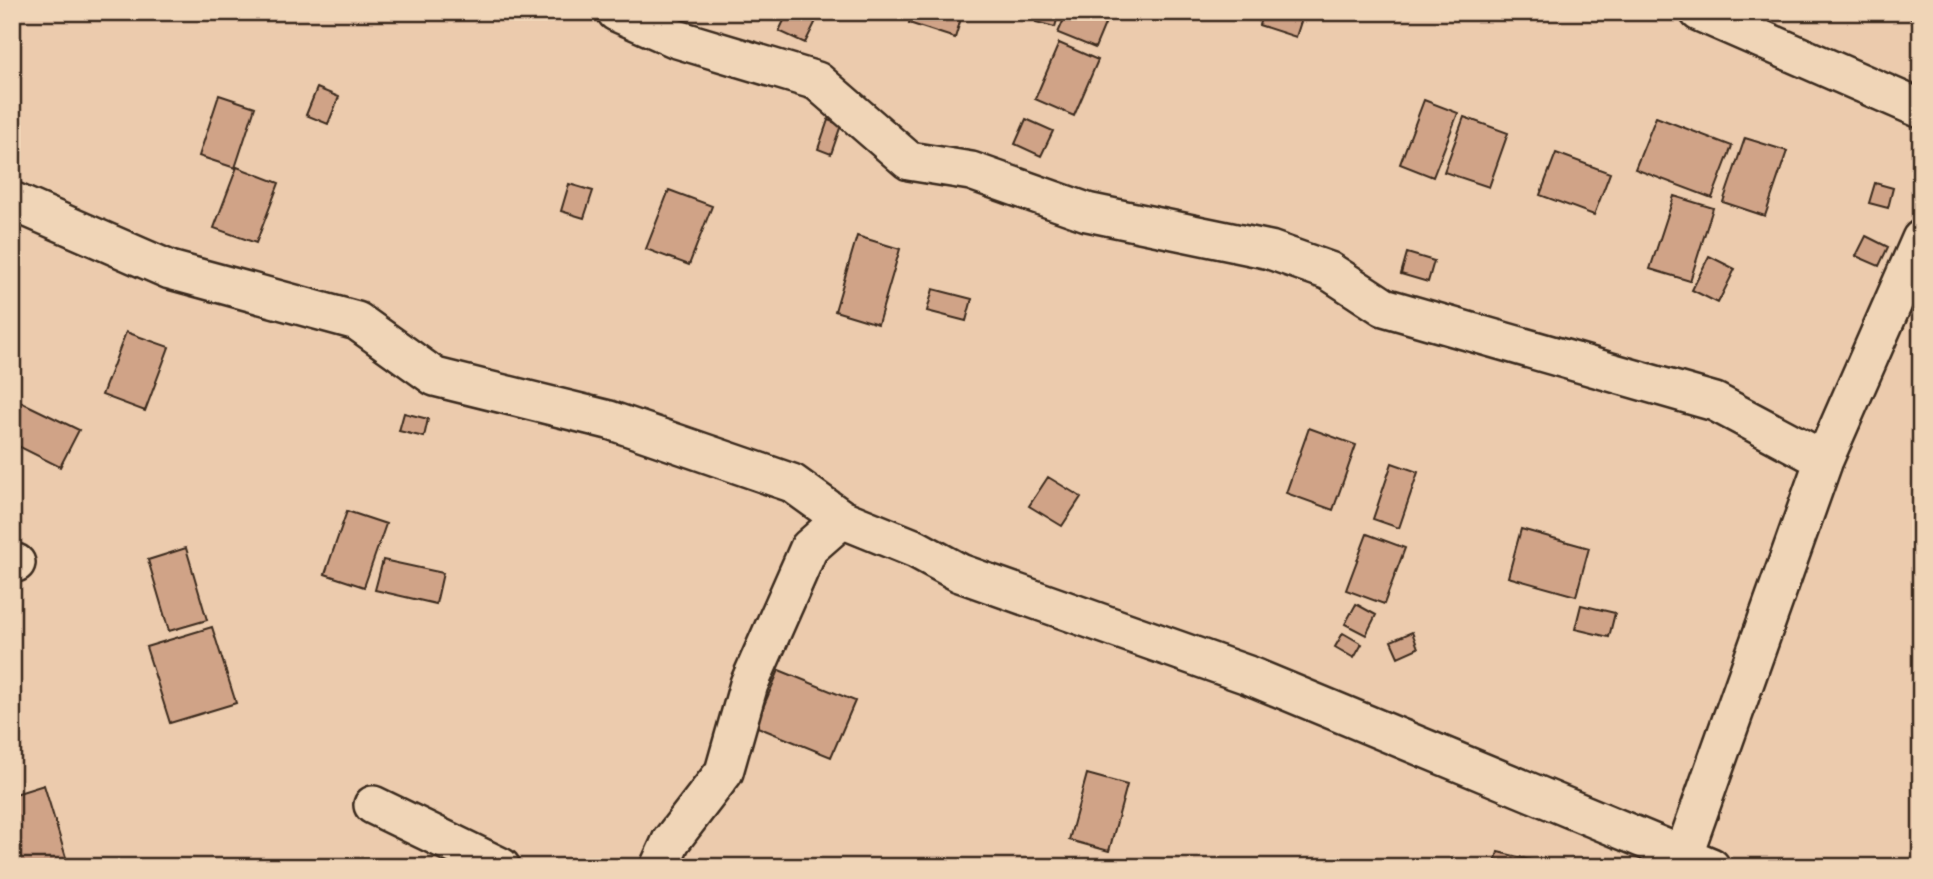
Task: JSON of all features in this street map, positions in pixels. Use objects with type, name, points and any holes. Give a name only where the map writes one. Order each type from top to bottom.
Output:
[{"type":"street","points":[[616,12],[677,38],[817,81],[909,161],[971,171],[1087,212],[1270,250],[1329,271],[1384,307],[1715,402],[1824,460]]},
{"type":"street","points":[[1699,12],[1921,108]]},
{"type":"street","points":[[12,201],[170,270],[357,321],[436,377],[609,420],[792,483],[842,519],[916,550],[960,573],[1248,675],[1684,863],[1824,460],[1921,239]]},
{"type":"street","points":[[659,867],[671,841],[724,772],[749,684],[809,548],[842,519]]},
{"type":"street","points":[[373,805],[501,867]]},
{"type":"building","points":[[788,12],[802,12],[817,19],[805,43],[779,31]]},
{"type":"building","points":[[912,12],[963,12],[955,38],[909,23]]},
{"type":"building","points":[[1039,12],[1059,12],[1055,27],[1036,22]]},
{"type":"building","points":[[1067,12],[1110,12],[1095,48],[1058,33]]},
{"type":"building","points":[[1263,12],[1304,12],[1296,37],[1259,25]]},
{"type":"building","points":[[1894,12],[1921,12],[1921,21]]},
{"type":"building","points":[[1059,43],[1098,60],[1074,116],[1035,99]]},
{"type":"building","points":[[317,88],[339,97],[328,124],[306,115]]},
{"type":"building","points":[[219,95],[255,107],[235,168],[199,156]]},
{"type":"building","points":[[1424,100],[1458,113],[1433,177],[1400,164]]},
{"type":"building","points":[[1464,117],[1508,133],[1489,187],[1444,172]]},
{"type":"building","points":[[1656,117],[1732,146],[1712,198],[1635,169]]},
{"type":"building","points":[[1026,119],[1053,131],[1041,156],[1015,144]]},
{"type":"building","points":[[828,120],[841,125],[831,154],[818,149]]},
{"type":"building","points":[[1745,138],[1787,151],[1765,216],[1723,202]]},
{"type":"building","points":[[1556,153],[1610,173],[1594,215],[1540,195]]},
{"type":"building","points":[[237,167],[279,183],[256,243],[214,228]]},
{"type":"building","points":[[1875,183],[1893,188],[1888,208],[1869,203]]},
{"type":"building","points":[[569,184],[593,191],[584,218],[561,211]]},
{"type":"building","points":[[669,190],[712,206],[689,265],[646,249]]},
{"type":"building","points":[[1674,196],[1713,208],[1690,281],[1650,269]]},
{"type":"building","points":[[857,236],[900,249],[878,324],[835,311]]},
{"type":"building","points":[[1866,236],[1888,247],[1879,266],[1856,256]]},
{"type":"building","points":[[1407,253],[1434,261],[1428,282],[1401,274]]},
{"type":"building","points":[[1709,256],[1735,269],[1718,303],[1692,290]]},
{"type":"building","points":[[933,289],[972,299],[966,321],[927,311]]},
{"type":"building","points":[[126,332],[169,347],[145,411],[102,395]]},
{"type":"building","points":[[15,399],[79,430],[60,467],[12,443],[12,405]]},
{"type":"building","points":[[404,413],[428,419],[424,437],[399,431]]},
{"type":"building","points":[[1309,428],[1356,445],[1333,510],[1286,493]]},
{"type":"building","points":[[1392,463],[1418,472],[1399,528],[1373,519]]},
{"type":"building","points":[[1048,477],[1081,497],[1062,526],[1029,506]]},
{"type":"building","points":[[347,511],[386,524],[364,587],[325,574]]},
{"type":"building","points":[[1521,529],[1589,548],[1576,596],[1508,577]]},
{"type":"building","points":[[1367,534],[1405,548],[1384,604],[1346,590]]},
{"type":"building","points":[[186,548],[207,620],[169,631],[148,560]]},
{"type":"building","points":[[383,560],[443,573],[436,604],[375,590]]},
{"type":"building","points":[[1356,604],[1376,615],[1366,635],[1345,624]]},
{"type":"building","points":[[1581,605],[1615,613],[1609,637],[1575,629]]},
{"type":"building","points":[[212,627],[236,703],[170,723],[146,647]]},
{"type":"building","points":[[1412,632],[1418,648],[1398,657],[1391,641]]},
{"type":"building","points":[[1343,633],[1362,644],[1354,658],[1335,647]]},
{"type":"building","points":[[779,670],[855,701],[831,757],[755,726]]},
{"type":"building","points":[[1087,774],[1127,785],[1109,851],[1069,840]]},
{"type":"building","points":[[44,785],[68,864],[58,867],[17,867],[12,853],[12,795]]},
{"type":"building","points":[[1498,852],[1551,865],[1494,867]]}]
